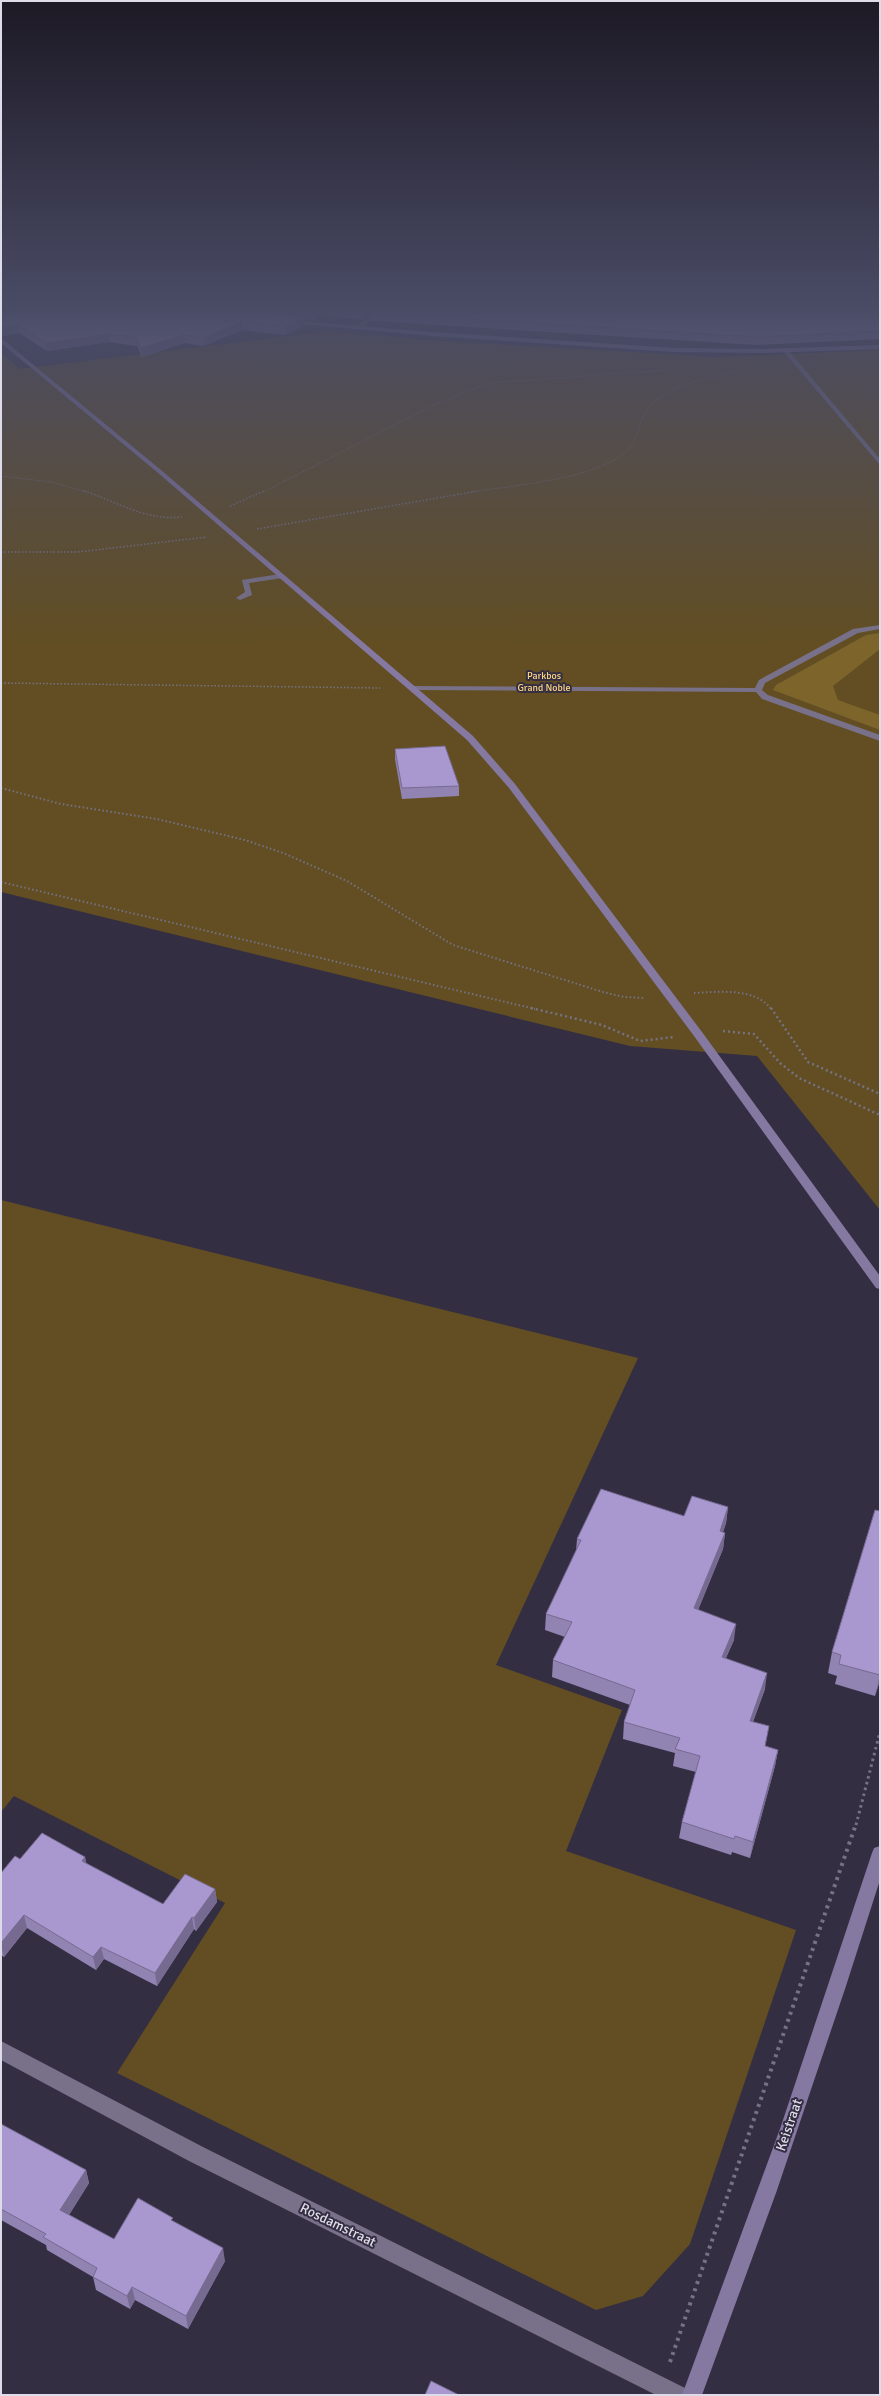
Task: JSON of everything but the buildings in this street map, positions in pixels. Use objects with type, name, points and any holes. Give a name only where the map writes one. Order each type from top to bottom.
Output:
[{"type":"street","points":[[97,421],[470,738],[512,786],[698,1034],[880,1285]]},
{"type":"street","points":[[845,421],[880,463]]},
{"type":"street","points":[[240,598],[249,592],[245,582],[280,576]]},
{"type":"street","points":[[758,690],[762,682],[856,631],[880,627]]},
{"type":"street","points":[[412,688],[758,690],[765,697],[880,738]]},
{"type":"street","name":"Keistraat","points":[[692,2395],[733,2288],[839,1981],[880,1853]]},
{"type":"street","name":"Rosdamstraat","points":[[1,2050],[196,2154],[670,2390]]},
{"type":"path","points":[[1,476],[43,480],[102,497],[135,514],[175,519],[207,513],[245,501],[336,453],[402,421]]},
{"type":"path","points":[[1,552],[38,555],[123,549],[231,534],[545,481],[597,469],[615,460],[634,444],[644,421]]},
{"type":"path","points":[[1,683],[412,688]]},
{"type":"path","points":[[1,788],[62,804],[157,819],[245,840],[289,855],[347,881],[453,945],[603,992],[624,997],[644,998],[718,991],[748,994],[760,998],[769,1006],[808,1062],[880,1094]]},
{"type":"path","points":[[1,882],[602,1025],[640,1041],[729,1030],[754,1034],[780,1063],[799,1078],[880,1115]]},
{"type":"path","points":[[670,2390],[861,1811],[880,1732]]},
{"type":"green space","name":"Parkbos Grand Noble","points":[[1,421],[880,421],[880,1210],[757,1056],[630,1046],[1,892]]},
{"type":"green space","points":[[1,1200],[638,1358],[496,1665],[622,1710],[566,1851],[796,1930],[690,2244],[643,2296],[596,2310],[117,2073],[225,1903],[14,1796],[1,1812]]},
{"type":"shaded area","points":[[880,633],[880,649],[833,686],[838,700],[880,715],[880,730],[773,690],[776,685],[866,635]]}]
